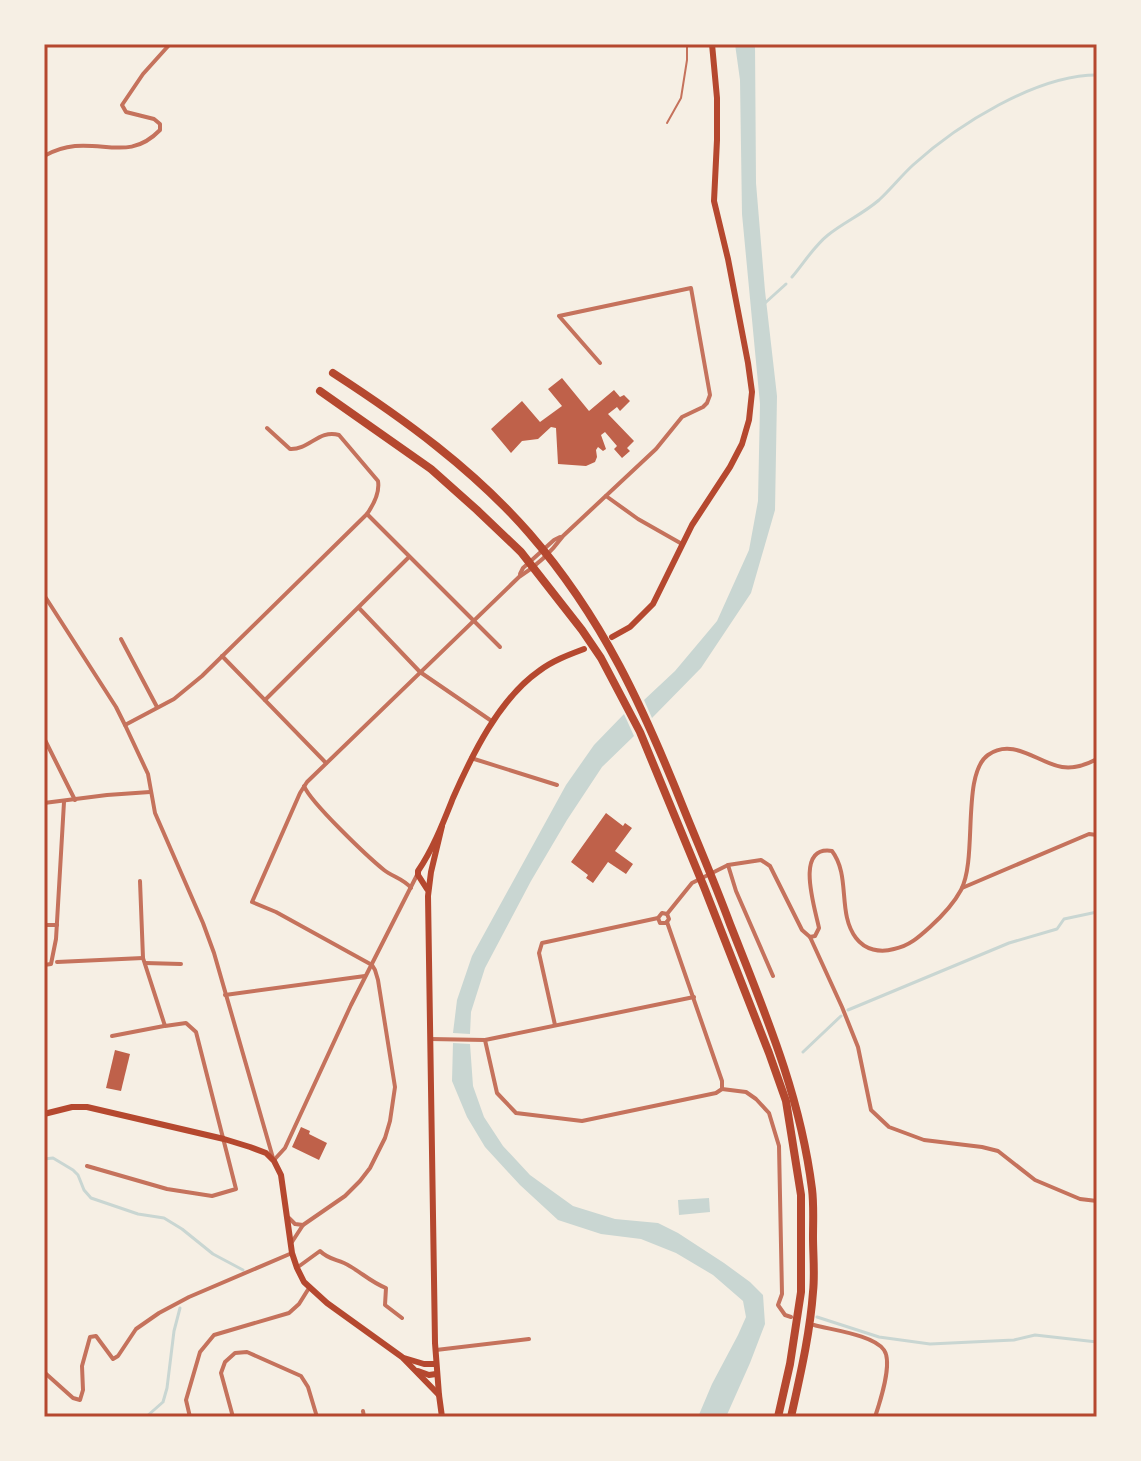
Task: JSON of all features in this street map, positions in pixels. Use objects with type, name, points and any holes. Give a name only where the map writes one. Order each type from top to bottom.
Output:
[{"type":"highway","points":[[333,373],[425,436],[511,513],[560,572],[594,620],[613,650],[652,729],[779,1049],[803,1132],[813,1192],[813,1291],[803,1365],[791,1417]]},
{"type":"highway","points":[[320,391],[411,454],[521,552],[601,658],[641,733],[786,1101],[801,1195],[801,1292],[778,1417]]},
{"type":"main road","points":[[612,637],[630,627],[653,604],[692,525],[742,444],[752,406],[746,349],[714,201],[717,140],[712,44]]},
{"type":"main road","points":[[428,896],[420,873],[471,758],[493,722],[529,679],[551,663],[584,649]]},
{"type":"main road","points":[[442,826],[428,896],[435,1350],[442,1417]]},
{"type":"main road","points":[[420,873],[427,867],[431,873]]},
{"type":"main road","points":[[420,873],[427,879],[431,873]]},
{"type":"main road","points":[[44,1114],[72,1107],[87,1107],[259,1150],[274,1161],[281,1175],[292,1253],[309,1288],[402,1357],[439,1395]]},
{"type":"main road","points":[[402,1357],[424,1364],[436,1364]]},
{"type":"main road","points":[[412,1367],[425,1374],[436,1374]]},
{"type":"street","points":[[44,156],[75,146],[132,147],[154,136],[160,130],[160,124],[154,119],[126,112],[122,105],[143,74],[170,44]]},
{"type":"street","points":[[291,1244],[303,1225],[345,1196],[360,1181],[377,1155],[390,1121],[395,1087],[378,980],[372,965],[252,902],[304,786],[473,619],[558,544],[656,449],[682,417],[707,403],[710,395],[691,288],[559,316],[600,363]]},
{"type":"street","points":[[125,725],[185,690],[367,514],[377,496],[378,481],[339,435],[323,434],[294,450],[267,428]]},
{"type":"street","points":[[606,496],[682,544]]},
{"type":"street","points":[[367,514],[500,647]]},
{"type":"street","points":[[265,700],[409,557]]},
{"type":"street","points":[[44,595],[116,707],[148,774],[155,813],[214,953],[274,1161]]},
{"type":"street","points":[[359,608],[420,672],[493,722]]},
{"type":"street","points":[[121,639],[158,708]]},
{"type":"street","points":[[221,655],[326,763]]},
{"type":"street","points":[[44,738],[75,800]]},
{"type":"street","points":[[810,937],[815,936],[819,928],[809,870],[818,852],[832,851],[838,858],[845,910],[850,928],[858,940],[874,950],[903,947],[937,920],[962,888],[969,852],[975,778],[987,755],[999,750],[1022,751],[1063,767],[1078,768],[1097,759]]},
{"type":"street","points":[[471,758],[557,785]]},
{"type":"street","points":[[304,786],[313,800],[374,861],[411,888]]},
{"type":"street","points":[[44,803],[150,792]]},
{"type":"street","points":[[44,965],[51,964],[57,925],[64,802]]},
{"type":"street","points":[[962,888],[1089,834],[1097,835]]},
{"type":"street","points":[[667,914],[692,883],[728,865],[761,860],[770,866],[802,930],[810,937],[842,1007],[858,1047],[871,1110],[889,1127],[924,1140],[998,1151],[1035,1180],[1080,1199],[1097,1201]]},
{"type":"street","points":[[728,865],[773,976]]},
{"type":"street","points":[[274,1161],[285,1148],[366,976],[420,873]]},
{"type":"street","points":[[407,896],[420,873]]},
{"type":"street","points":[[140,881],[144,961],[165,1026]]},
{"type":"street","points":[[555,1025],[539,953],[542,943],[658,918],[660,913],[667,914]]},
{"type":"street","points":[[667,914],[722,1089]]},
{"type":"street","points":[[658,918],[662,924],[667,922]]},
{"type":"street","points":[[44,925],[57,925]]},
{"type":"street","points":[[57,962],[144,961],[181,964]]},
{"type":"street","points":[[225,995],[366,976]]},
{"type":"street","points":[[430,1039],[485,1040],[694,997]]},
{"type":"street","points":[[87,1166],[167,1189],[212,1196],[236,1189],[196,1032],[186,1023],[112,1036]]},
{"type":"street","points":[[485,1040],[497,1093],[516,1113],[582,1121],[716,1093],[722,1089],[746,1092],[756,1099],[769,1113],[779,1146],[782,1294],[778,1305],[785,1315],[791,1317]]},
{"type":"street","points":[[287,1215],[295,1224],[303,1225]]},
{"type":"street","points":[[297,1268],[320,1251],[328,1259],[345,1263],[386,1288],[385,1305],[402,1318]]},
{"type":"street","points":[[44,1372],[73,1398],[80,1400],[83,1390],[82,1366],[90,1337],[96,1336],[113,1359],[136,1329],[159,1313],[275,1258],[292,1253]]},
{"type":"street","points":[[190,1417],[186,1400],[200,1352],[214,1335],[289,1313],[309,1288]]},
{"type":"street","points":[[814,1325],[873,1340],[885,1351],[887,1364],[882,1397],[875,1417]]},
{"type":"street","points":[[435,1350],[529,1339]]},
{"type":"street","points":[[233,1417],[221,1373],[225,1362],[235,1353],[247,1352],[301,1376],[308,1387],[317,1417]]},
{"type":"lane","points":[[667,123],[681,98],[687,44]]},
{"type":"shaded area","points":[[735,44],[755,44],[756,183],[777,396],[775,510],[751,593],[701,668],[652,718],[644,700],[675,671],[717,621],[749,550],[758,501],[760,404],[742,214],[740,80]]},
{"type":"shaded area","points":[[624,714],[634,736],[602,767],[531,881],[485,968],[471,1012],[470,1034],[453,1033],[457,1000],[472,956],[566,785],[594,745]]},
{"type":"shaded area","points":[[453,1043],[470,1044],[473,1086],[484,1117],[503,1146],[530,1175],[573,1206],[615,1219],[658,1223],[678,1233],[724,1263],[763,1295],[765,1324],[726,1417],[698,1417],[746,1317],[743,1301],[713,1275],[676,1253],[641,1239],[601,1234],[558,1220],[485,1147],[467,1117],[452,1081]]},
{"type":"shaded area","points":[[709,1198],[710,1212],[679,1215],[678,1200]]},
{"type":"building","points":[[562,378],[589,411],[614,390],[630,401],[620,411],[617,407],[608,414],[634,441],[627,448],[630,451],[622,458],[605,432],[601,435],[606,449],[603,451],[598,447],[595,462],[586,466],[558,464],[556,428],[551,427],[538,439],[522,441],[511,453],[491,429],[522,401],[540,422],[562,406],[548,389]]},
{"type":"building","points":[[606,813],[623,826],[625,823],[632,828],[615,851],[633,864],[626,874],[608,862],[593,883],[571,862]]},
{"type":"building","points":[[115,1050],[130,1054],[121,1091],[106,1088]]},
{"type":"building","points":[[301,1127],[327,1143],[319,1160],[292,1147]]},
{"type":"waterway","points":[[792,277],[823,239],[873,205],[913,165],[974,119],[1049,83],[1097,75]]},
{"type":"waterway","points":[[765,303],[786,284]]},
{"type":"waterway","points":[[848,1010],[1009,943],[1057,929],[1064,919],[1097,912]]},
{"type":"waterway","points":[[803,1052],[841,1016]]},
{"type":"waterway","points":[[44,1159],[53,1158],[73,1170],[91,1198],[138,1214],[164,1218],[213,1254],[243,1270]]},
{"type":"waterway","points":[[146,1417],[163,1402],[180,1308]]},
{"type":"waterway","points":[[817,1317],[879,1337],[930,1344],[1014,1340],[1035,1335],[1097,1342]]}]
